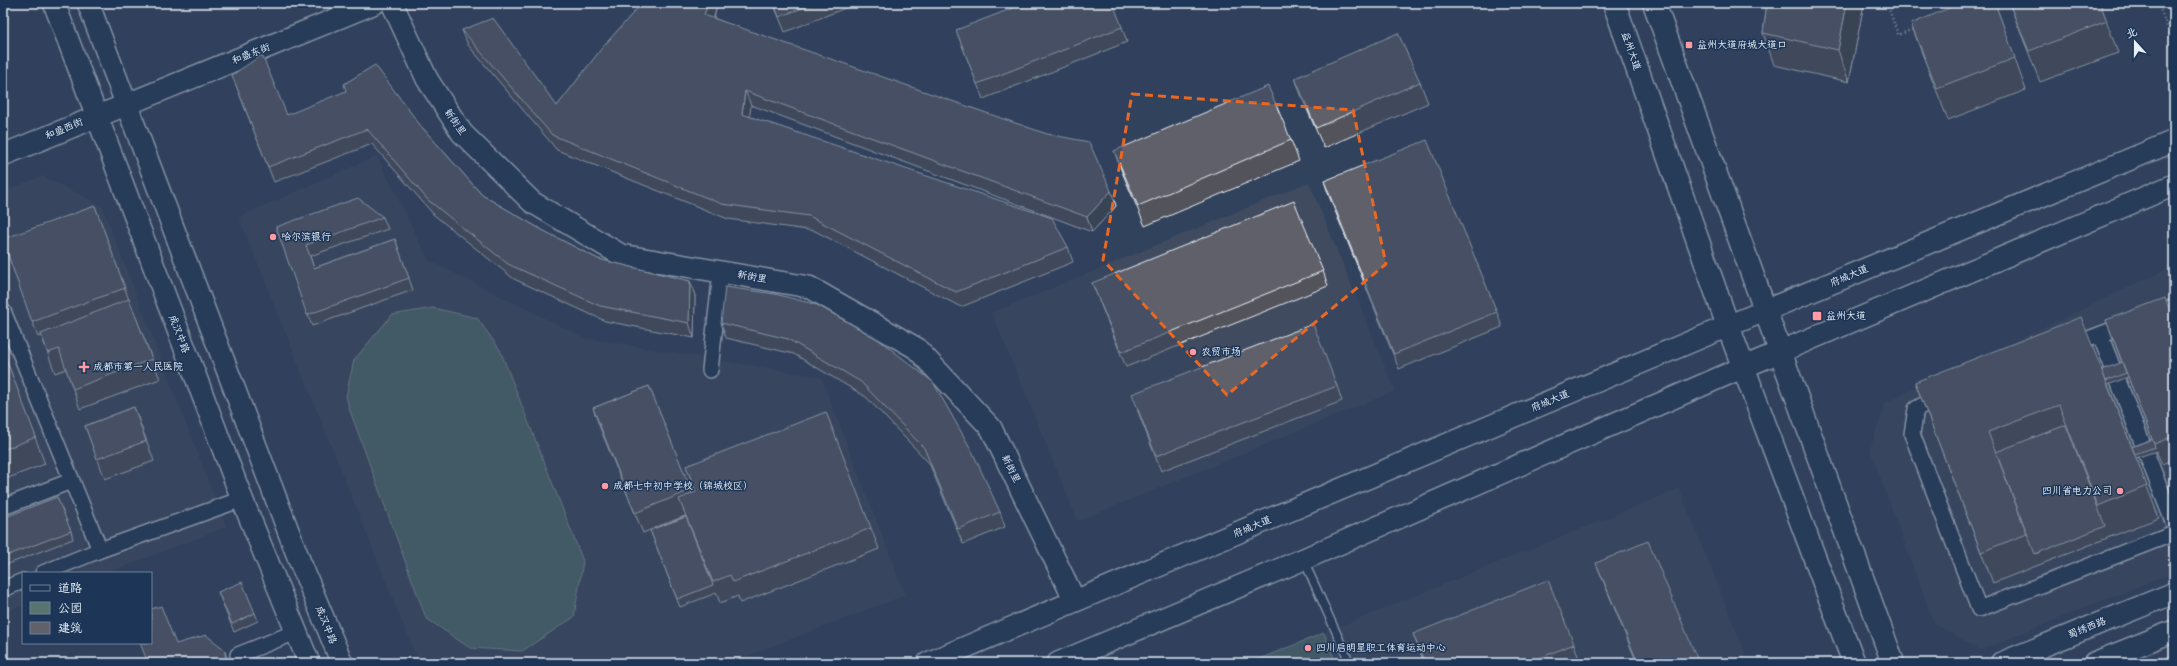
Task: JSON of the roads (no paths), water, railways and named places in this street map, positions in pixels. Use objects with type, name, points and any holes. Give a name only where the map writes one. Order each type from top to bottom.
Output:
[{"type":"main road","name":"成汉中路","points":[[54,3],[242,499],[309,663]]},
{"type":"main road","name":"成汉中路","points":[[88,3],[300,562],[342,663]]},
{"type":"main road","name":"和盛东街","points":[[126,105],[375,3]]},
{"type":"main road","name":"新街里","points":[[392,3],[427,79],[462,133],[532,202],[621,255],[809,287],[916,348],[991,428],[1075,601]]},
{"type":"main road","name":"益州大道","points":[[1614,3],[1728,326],[1854,663]]},
{"type":"main road","points":[[1654,3],[1893,663]]},
{"type":"main road","name":"和盛西街","points":[[3,155],[96,115],[126,105]]},
{"type":"main road","name":"府城大道","points":[[928,663],[1728,326],[2174,141]]},
{"type":"main road","points":[[1058,663],[1304,559],[1781,351],[2174,185]]},
{"type":"main road","name":"蜀绣西路","points":[[2001,663],[2174,593]]},
{"type":"main road","points":[[2094,663],[2174,631]]},
{"type":"street","points":[[710,370],[721,272]]},
{"type":"street","points":[[2055,352],[2174,306]]},
{"type":"street","points":[[3,311],[100,550]]},
{"type":"street","points":[[2100,335],[2174,524]]},
{"type":"street","points":[[1951,392],[1936,397],[1916,409],[1912,434],[1979,609],[2174,533]]},
{"type":"street","points":[[3,507],[72,481]]},
{"type":"street","points":[[45,572],[100,550],[242,499]]},
{"type":"street","points":[[3,589],[22,581]]},
{"type":"street","points":[[241,663],[238,655],[296,632]]},
{"type":"lane","points":[[1304,559],[1350,663]]},
{"type":"place","name":"益州大道府城大道口","points":[[1689,45]]},
{"type":"place","name":"哈尔滨银行","points":[[273,237]]},
{"type":"place","name":"益州大道","points":[[1817,316]]},
{"type":"place","name":"农贸市场","points":[[1193,352]]},
{"type":"place","name":"成都市第一人民医院","points":[[84,367]]},
{"type":"place","name":"成都七中初中学校（锦城校区）","points":[[605,486]]},
{"type":"place","name":"四川省电力公司","points":[[2120,491]]},
{"type":"place","name":"四川启明星职工体育运动中心","points":[[1308,648]]}]
